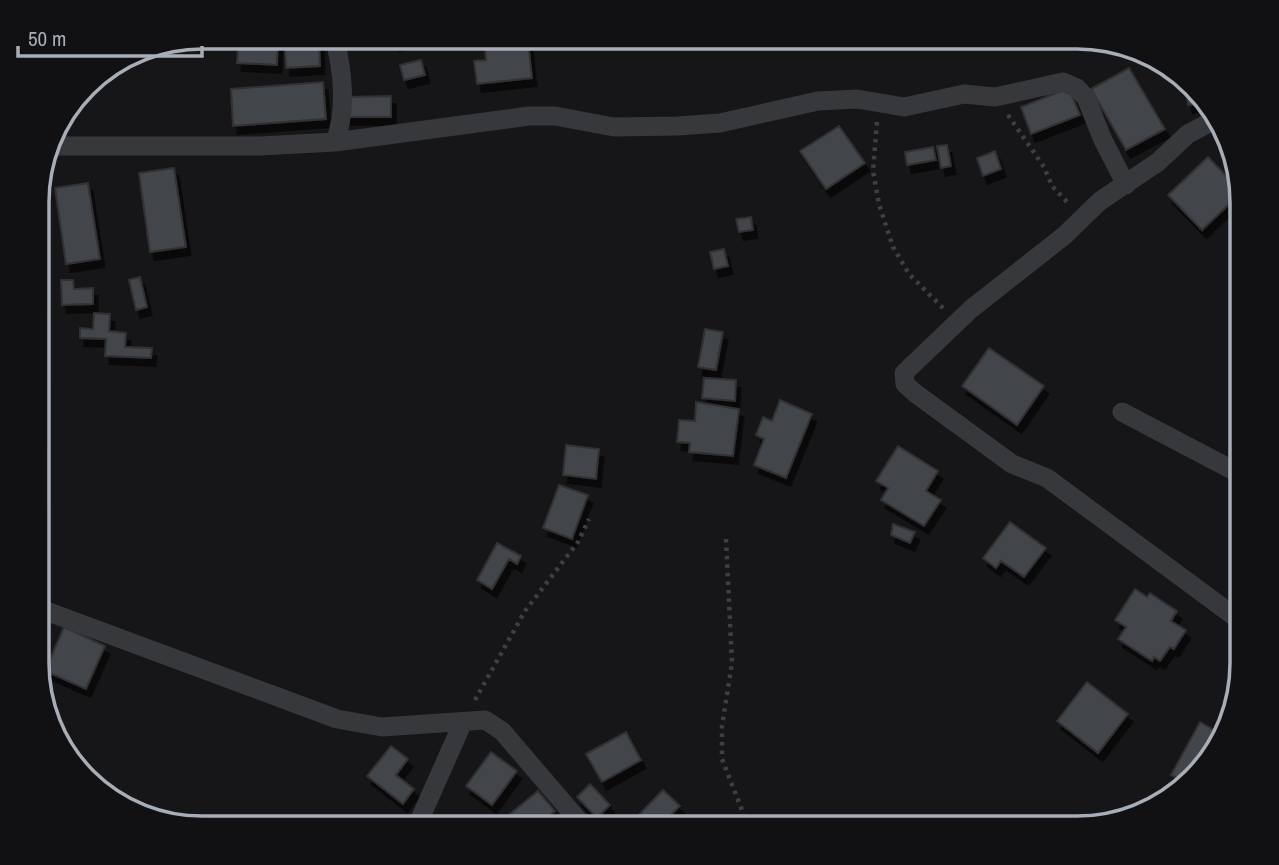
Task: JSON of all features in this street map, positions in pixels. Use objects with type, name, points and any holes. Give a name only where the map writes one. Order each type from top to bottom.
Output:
[{"type":"street","points":[[335,142],[341,126],[342,89],[336,49]]},
{"type":"street","points":[[60,146],[260,146],[335,142],[528,116],[555,116],[614,127],[678,126],[720,123],[818,101],[879,101],[904,107],[964,94],[995,97],[1063,82],[1077,88],[1086,98],[1126,185]]},
{"type":"street","points":[[1207,124],[1188,134],[1126,185],[1100,201],[1028,266],[957,322],[904,373],[905,384],[1012,464],[1046,478],[1230,613]]},
{"type":"street","points":[[1122,412],[1230,469]]},
{"type":"street","points":[[49,612],[337,719],[382,727],[485,720],[502,731],[575,816]]},
{"type":"street","points":[[421,816],[463,722]]},
{"type":"path","points":[[995,97],[1044,167],[1052,186],[1084,216]]},
{"type":"path","points":[[879,101],[873,171],[892,247],[909,274],[957,322]]},
{"type":"path","points":[[463,722],[525,611],[578,542],[589,519]]},
{"type":"path","points":[[726,539],[732,663],[722,726],[722,759],[744,816]]},
{"type":"building","points":[[238,49],[278,49],[277,65],[237,63]]},
{"type":"building","points":[[285,49],[319,49],[320,66],[286,68]]},
{"type":"building","points":[[485,49],[529,49],[532,78],[477,84],[474,61],[486,60]]},
{"type":"building","points":[[421,60],[425,75],[404,80],[400,65]]},
{"type":"building","points":[[1129,68],[1165,129],[1126,150],[1091,89]]},
{"type":"building","points":[[323,82],[326,119],[233,126],[231,89]]},
{"type":"building","points":[[1069,88],[1080,115],[1031,134],[1021,107]]},
{"type":"building","points":[[391,96],[391,117],[346,117],[346,97]]},
{"type":"building","points":[[1187,96],[1194,104],[1188,105]]},
{"type":"building","points":[[839,126],[865,163],[826,189],[800,151]]},
{"type":"building","points":[[947,145],[951,166],[941,168],[937,146]]},
{"type":"building","points":[[933,147],[936,160],[907,165],[905,152]]},
{"type":"building","points":[[995,151],[1001,169],[983,176],[977,158]]},
{"type":"building","points":[[1208,157],[1228,177],[1230,203],[1202,230],[1168,195]]},
{"type":"building","points":[[174,168],[186,247],[150,252],[139,173]]},
{"type":"building","points":[[88,183],[100,259],[66,264],[55,188]]},
{"type":"building","points":[[751,217],[753,230],[739,232],[736,219]]},
{"type":"building","points":[[724,249],[728,266],[714,269],[710,252]]},
{"type":"building","points":[[140,277],[147,307],[136,310],[129,280]]},
{"type":"building","points":[[61,280],[73,280],[74,289],[93,288],[93,304],[62,305]]},
{"type":"building","points":[[94,313],[110,314],[109,331],[126,333],[125,347],[152,348],[151,358],[105,356],[106,339],[80,338],[80,328],[93,329]]},
{"type":"building","points":[[705,329],[723,332],[716,370],[698,367]]},
{"type":"building","points":[[989,348],[1044,386],[1017,425],[962,386]]},
{"type":"building","points":[[704,378],[736,380],[735,401],[702,398]]},
{"type":"building","points":[[780,400],[812,414],[786,478],[754,465],[764,439],[756,435],[763,417],[772,421]]},
{"type":"building","points":[[696,402],[739,409],[733,456],[689,452],[690,443],[677,442],[679,420],[695,421]]},
{"type":"building","points":[[566,445],[599,449],[596,479],[563,475]]},
{"type":"building","points":[[898,446],[938,471],[926,491],[941,500],[924,526],[881,500],[888,488],[876,481]]},
{"type":"building","points":[[559,485],[588,495],[572,539],[543,528]]},
{"type":"building","points":[[1010,522],[1046,548],[1024,577],[1001,561],[996,568],[983,558]]},
{"type":"building","points":[[893,524],[915,532],[910,543],[891,535]]},
{"type":"building","points":[[497,543],[521,556],[517,564],[509,559],[492,589],[477,580]]},
{"type":"building","points":[[1135,589],[1147,597],[1150,593],[1177,611],[1171,621],[1186,630],[1174,649],[1170,647],[1160,661],[1154,657],[1152,661],[1118,639],[1126,627],[1115,620]]},
{"type":"building","points":[[64,627],[105,646],[86,689],[49,673],[49,662]]},
{"type":"building","points":[[1087,682],[1128,714],[1098,753],[1057,721]]},
{"type":"building","points":[[1200,722],[1214,730],[1192,764],[1177,778],[1171,775]]},
{"type":"building","points":[[626,732],[641,760],[602,782],[586,754]]},
{"type":"building","points":[[391,746],[408,759],[396,775],[414,789],[403,804],[367,776]]},
{"type":"building","points":[[491,752],[517,771],[492,805],[466,786]]},
{"type":"building","points":[[590,784],[610,805],[599,816],[595,816],[577,797]]},
{"type":"building","points":[[663,790],[680,806],[670,816],[638,816]]},
{"type":"building","points":[[538,791],[555,811],[549,816],[508,816]]}]
